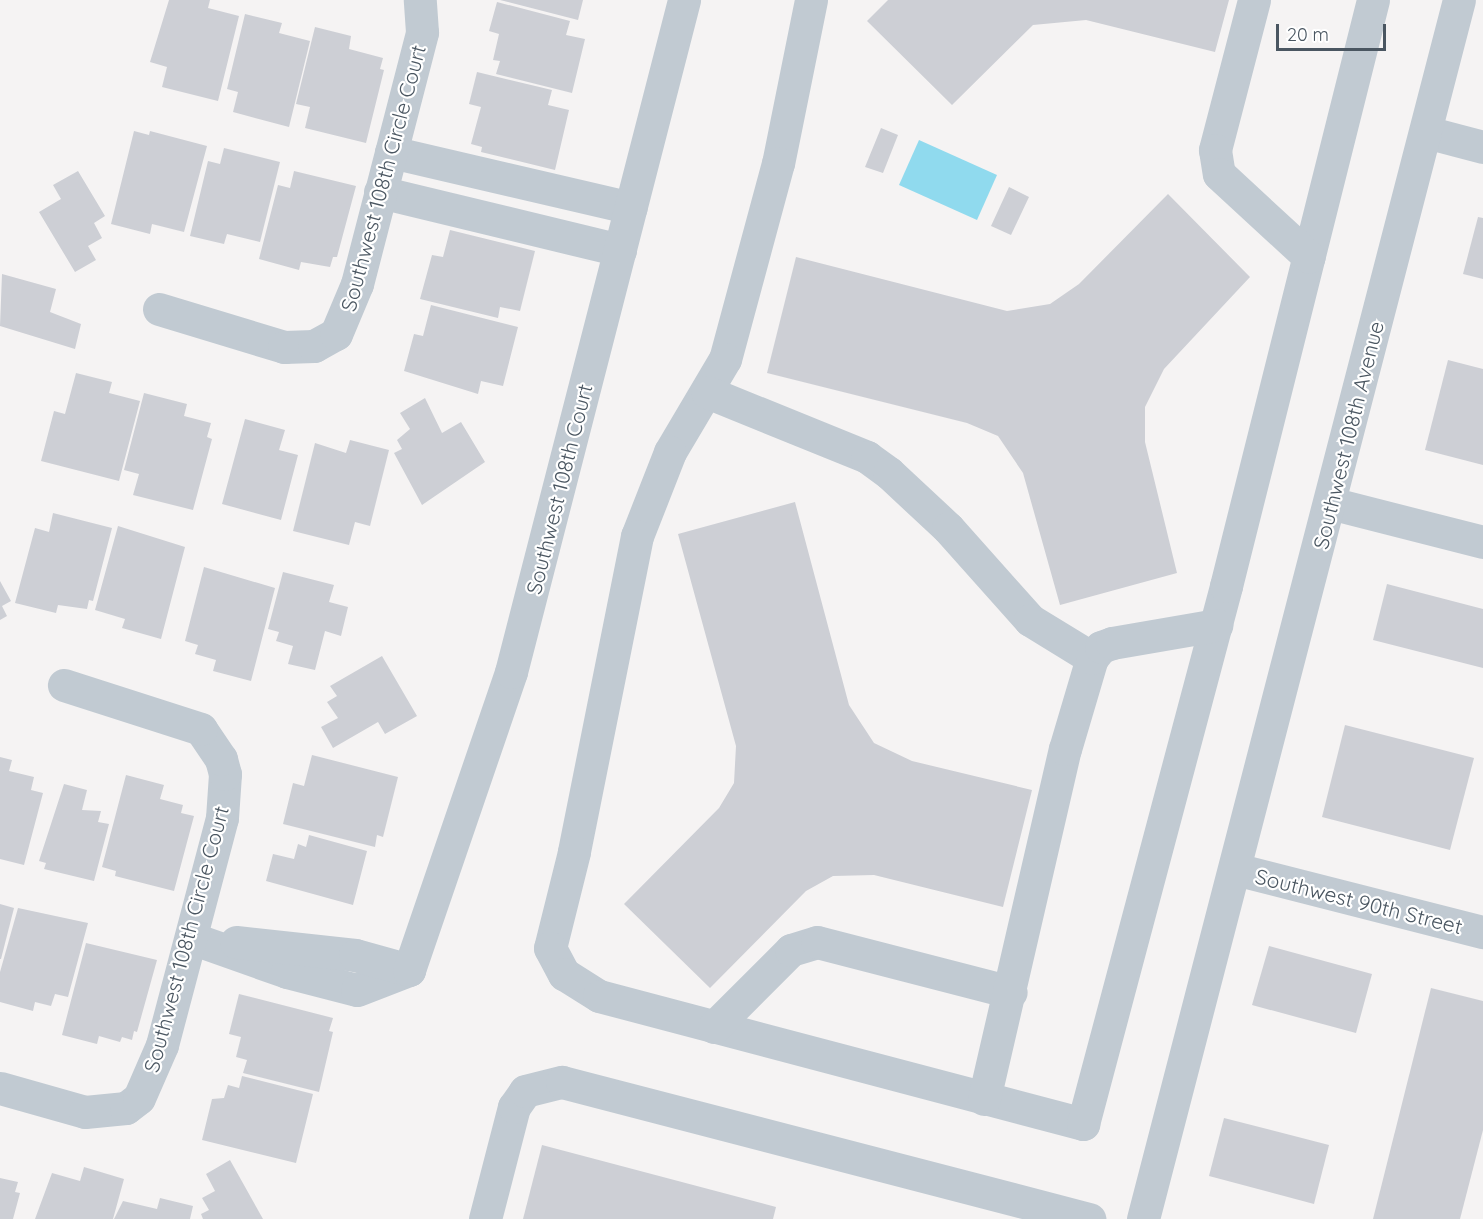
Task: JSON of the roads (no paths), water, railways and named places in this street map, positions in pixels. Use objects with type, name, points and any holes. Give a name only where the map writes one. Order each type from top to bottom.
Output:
[{"type":"street","name":"Southwest 108th Circle Court","points":[[159,309],[284,347],[327,341],[342,324],[357,284],[422,32],[420,0]]},
{"type":"street","name":"Southwest 108th Court","points":[[191,938],[355,955],[409,970],[511,672],[684,0]]},
{"type":"street","points":[[811,0],[778,163],[724,359],[707,392],[670,452],[637,536],[574,852],[549,939],[557,966],[585,990],[714,1027],[927,1080],[984,1099],[1083,1124],[1216,625],[1373,0]]},
{"type":"street","points":[[1254,0],[1215,150],[1219,174],[1309,257]]},
{"type":"street","name":"Southwest 108th Avenue","points":[[1143,1219],[1459,0]]},
{"type":"street","points":[[1426,132],[1483,147]]},
{"type":"street","points":[[391,152],[631,208]]},
{"type":"street","points":[[527,225],[538,187]]},
{"type":"street","points":[[380,192],[527,225],[620,250]]},
{"type":"street","points":[[707,392],[867,457],[889,472],[948,528],[1030,620],[1092,658]]},
{"type":"street","points":[[1330,503],[1483,542]]},
{"type":"street","points":[[984,1099],[1011,992],[1065,749],[1092,658],[1101,647],[1112,643],[1216,625]]},
{"type":"street","name":"Southwest 108th Circle Court","points":[[0,1088],[75,1111],[111,1111],[139,1098],[162,1045],[222,818],[225,774],[216,747],[190,723],[64,685]]},
{"type":"street","name":"Southwest 90th Street","points":[[1234,870],[1483,932]]},
{"type":"street","points":[[714,1027],[791,950],[817,942],[1011,992]]},
{"type":"street","points":[[485,1219],[514,1107],[525,1091],[562,1082],[1089,1219]]},
{"type":"water","points":[[919,140],[997,175],[977,220],[899,185]]}]
